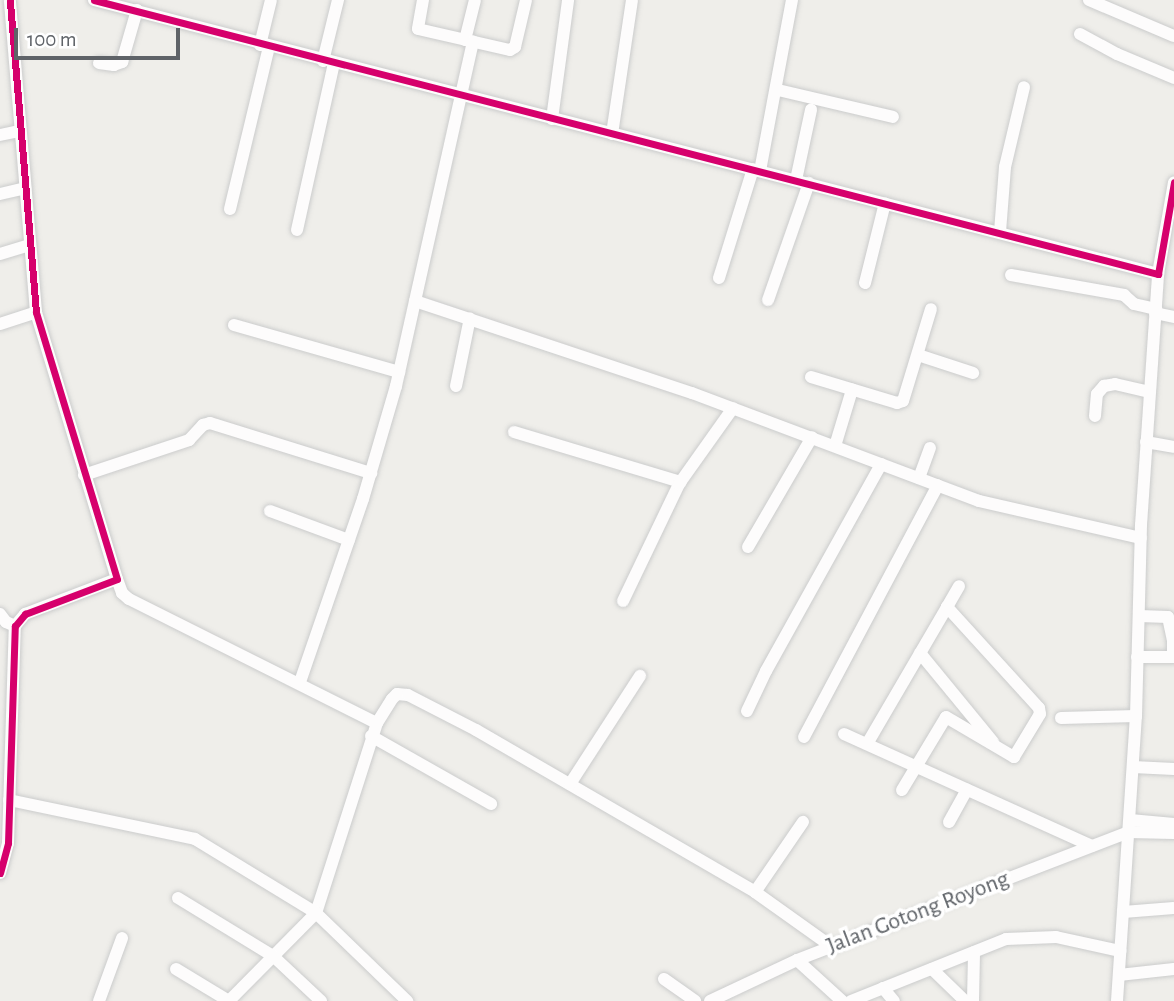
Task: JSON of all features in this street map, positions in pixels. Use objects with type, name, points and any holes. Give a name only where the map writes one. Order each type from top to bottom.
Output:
[{"type":"street","points":[[10,0],[13,62],[36,312],[122,593],[377,723]]},
{"type":"street","points":[[94,0],[264,46],[1158,274]]},
{"type":"street","points":[[152,15],[157,0]]},
{"type":"street","points":[[230,209],[271,0]]},
{"type":"street","points":[[297,230],[338,0]]},
{"type":"street","points":[[423,0],[418,29],[512,49],[526,0]]},
{"type":"street","points":[[300,682],[371,473],[399,372],[460,95],[475,0]]},
{"type":"street","points":[[552,119],[568,0]]},
{"type":"street","points":[[612,134],[632,0]]},
{"type":"street","points":[[719,278],[757,170],[778,90],[792,0]]},
{"type":"street","points":[[1089,0],[1174,36]]},
{"type":"street","points":[[99,63],[114,65],[122,62],[137,10]]},
{"type":"street","points":[[1080,34],[1117,54],[1174,78]]},
{"type":"street","points":[[0,65],[13,62]]},
{"type":"street","points":[[1000,232],[1005,167],[1024,87]]},
{"type":"street","points":[[778,90],[894,117]]},
{"type":"street","points":[[768,300],[802,182],[811,110]]},
{"type":"street","points":[[0,135],[19,131]]},
{"type":"street","points":[[1117,1001],[1136,716],[1140,538],[1149,392],[1158,274],[1174,182]]},
{"type":"street","points":[[0,194],[25,188]]},
{"type":"street","points":[[865,283],[886,203]]},
{"type":"street","points":[[0,254],[30,245]]},
{"type":"street","points":[[1011,275],[1124,295],[1134,304],[1174,317]]},
{"type":"street","points":[[415,301],[733,408],[979,501],[1140,538]]},
{"type":"street","points":[[811,377],[852,390],[903,401],[931,309]]},
{"type":"street","points":[[0,324],[36,312]]},
{"type":"street","points":[[456,386],[470,318]]},
{"type":"street","points":[[234,325],[399,372]]},
{"type":"street","points":[[918,355],[973,373]]},
{"type":"street","points":[[1095,416],[1097,394],[1104,386],[1115,384],[1149,392]]},
{"type":"street","points":[[835,446],[852,390]]},
{"type":"street","points":[[623,601],[681,482],[733,408]]},
{"type":"street","points":[[84,475],[189,440],[203,425],[209,424],[371,473]]},
{"type":"street","points":[[514,432],[681,482]]},
{"type":"street","points":[[748,547],[812,437]]},
{"type":"street","points":[[1146,442],[1174,447]]},
{"type":"street","points":[[919,478],[930,448]]},
{"type":"street","points":[[747,711],[766,671],[881,464]]},
{"type":"street","points":[[804,737],[938,485]]},
{"type":"street","points":[[270,511],[349,540]]},
{"type":"street","points":[[1,866],[8,843],[15,626],[25,614],[117,579]]},
{"type":"street","points":[[867,744],[959,586]]},
{"type":"street","points":[[946,717],[1010,757],[1016,756],[1038,718],[1039,708],[947,607]]},
{"type":"street","points":[[0,614],[6,622],[15,626]]},
{"type":"street","points":[[1138,657],[1174,657],[1168,617],[1139,616]]},
{"type":"street","points":[[0,658],[13,653]]},
{"type":"street","points":[[920,653],[1000,751]]},
{"type":"street","points":[[570,784],[640,676]]},
{"type":"street","points":[[176,969],[229,1001],[316,913],[370,736],[397,694],[408,695],[570,784],[755,892],[832,947]]},
{"type":"street","points":[[902,790],[957,698]]},
{"type":"street","points":[[1061,718],[1136,716]]},
{"type":"street","points":[[844,734],[1092,846]]},
{"type":"street","points":[[370,736],[491,804]]},
{"type":"street","points":[[1133,767],[1174,769]]},
{"type":"street","points":[[949,822],[967,790]]},
{"type":"street","points":[[9,800],[195,839],[316,913],[407,1001]]},
{"type":"street","points":[[755,892],[803,822]]},
{"type":"street","points":[[1129,826],[1174,824]]},
{"type":"street","points":[[1129,826],[1174,833]]},
{"type":"street","name":"Jalan Gotong Royong","points":[[710,1001],[797,960],[1092,846],[1129,826]]},
{"type":"street","points":[[178,898],[273,956],[321,1001]]},
{"type":"street","points":[[1124,912],[1174,908]]},
{"type":"street","points":[[851,1001],[1006,939],[1037,936],[1120,951]]},
{"type":"street","points":[[99,1001],[122,938]]},
{"type":"street","points":[[973,1001],[974,952]]},
{"type":"street","points":[[797,960],[842,1001]]},
{"type":"street","points":[[932,968],[965,1001]]},
{"type":"street","points":[[1118,975],[1174,969]]},
{"type":"street","points":[[664,979],[695,1001]]},
{"type":"street","points":[[883,988],[894,1001]]},
{"type":"cycle path","points":[[0,873],[8,843],[15,626],[25,614],[117,579],[36,312],[10,0]]},
{"type":"cycle path","points":[[94,0],[1158,274],[1174,182]]}]
